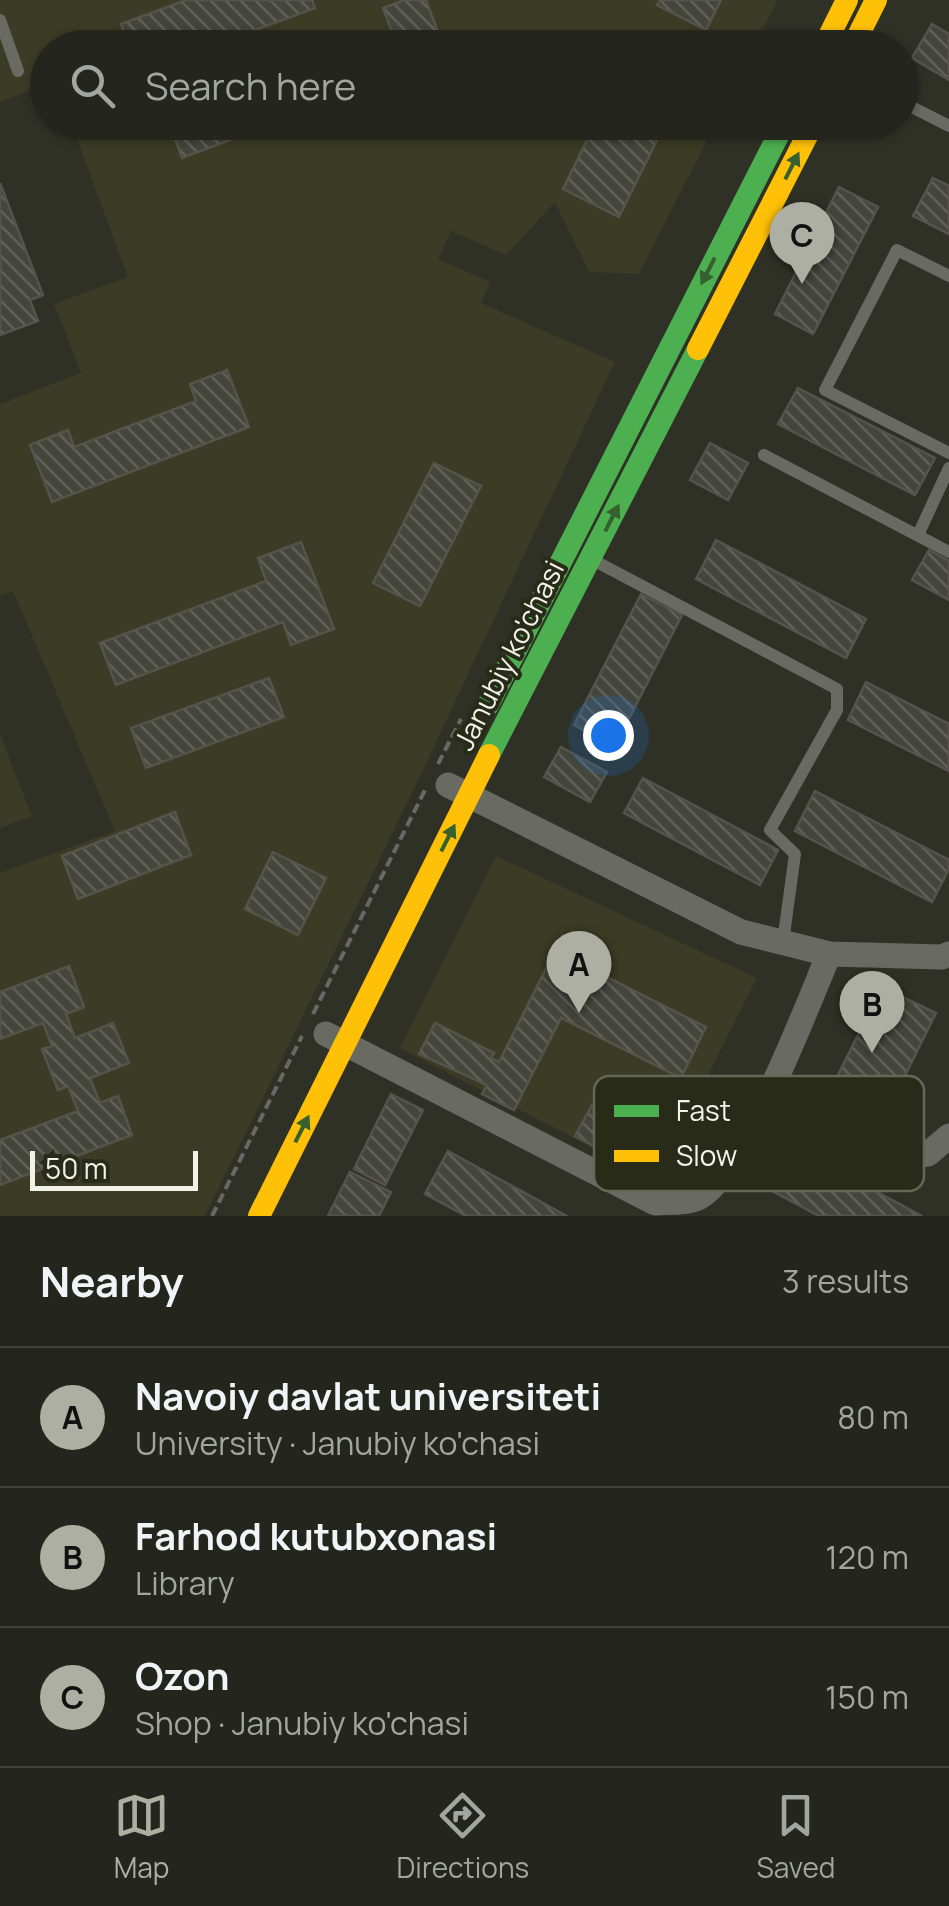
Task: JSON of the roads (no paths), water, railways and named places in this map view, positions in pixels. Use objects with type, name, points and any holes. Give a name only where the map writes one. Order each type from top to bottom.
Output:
[{"type":"main road","points":[[832,30],[846,0]]},
{"type":"main road","points":[[861,30],[876,0]]},
{"type":"main road","name":"Janubiy ko'chasi","points":[[258,1216],[336,1039],[569,547],[776,140]]},
{"type":"main road","name":"Janubiy ko'chasi","points":[[460,775],[591,559],[805,140]]},
{"type":"main road","name":"Janubiy ko'chasi","points":[[235,1216],[336,1039]]},
{"type":"street","points":[[460,775],[740,932],[829,954],[949,954]]},
{"type":"street","points":[[777,1076],[829,954]]},
{"type":"street","points":[[336,1039],[594,1172]]},
{"type":"street","points":[[924,1155],[949,1136]]},
{"type":"street","points":[[631,1191],[654,1203],[698,1199],[706,1191]]},
{"type":"lane","points":[[0,20],[18,71]]},
{"type":"lane","points":[[919,111],[949,126]]},
{"type":"lane","points":[[949,276],[896,250],[825,390],[949,452]]},
{"type":"lane","points":[[764,455],[949,552]]},
{"type":"lane","points":[[918,534],[949,468]]},
{"type":"lane","points":[[569,547],[837,689],[837,710],[770,830],[795,854],[783,942]]},
{"type":"place","name":"Ozon","points":[[802,284]]},
{"type":"place","name":"Navoiy davlat universiteti","points":[[579,1013]]},
{"type":"place","name":"Farhod kutubxonasi","points":[[872,1053]]}]
